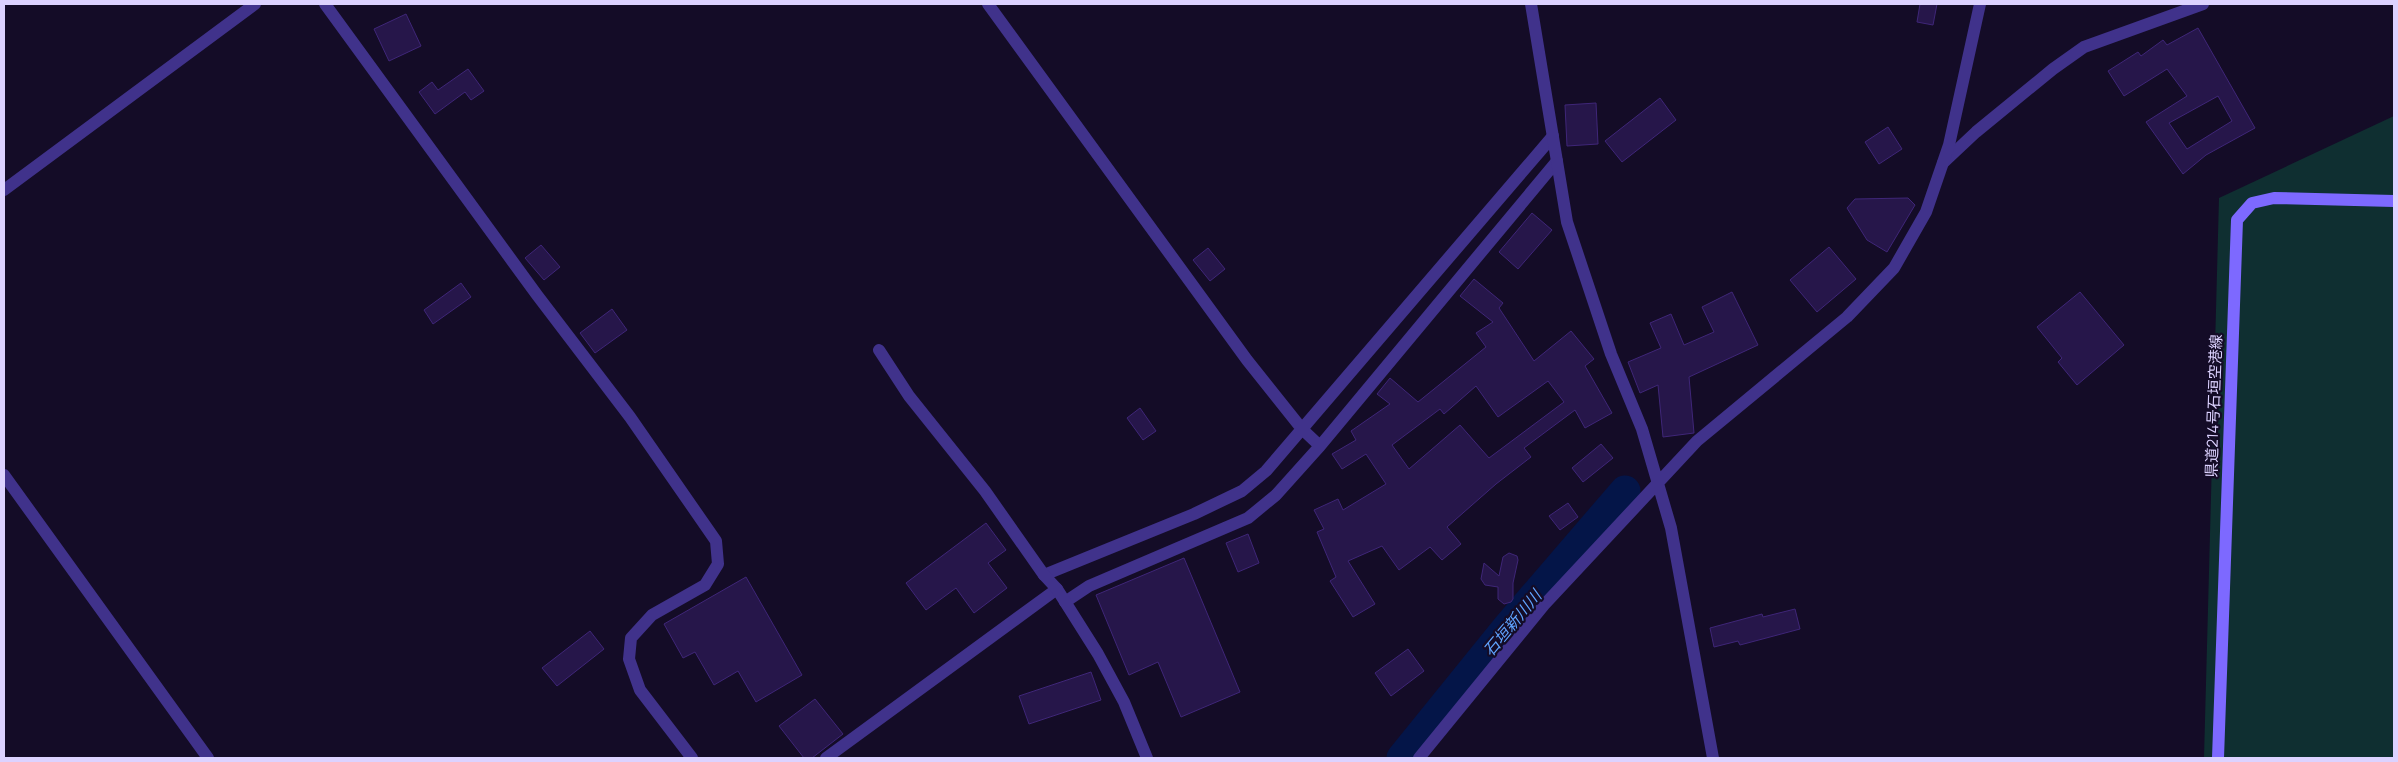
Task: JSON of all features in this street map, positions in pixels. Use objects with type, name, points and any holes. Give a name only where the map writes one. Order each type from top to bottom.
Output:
[{"type":"main road","name":"県道214号石垣空港線","points":[[2218,758],[2237,220],[2252,203],[2274,198],[2394,201]]},
{"type":"street","points":[[4,190],[254,4]]},
{"type":"street","points":[[325,4],[537,295],[630,417],[716,541],[718,564],[705,585],[652,615],[631,638],[629,660],[640,690],[692,758]]},
{"type":"street","points":[[988,4],[1247,360],[1302,429],[1320,446]]},
{"type":"street","points":[[1531,4],[1567,222],[1611,354],[1642,429],[1671,528],[1713,758]]},
{"type":"street","points":[[1419,758],[1544,605],[1697,441],[1847,317],[1894,268],[1926,212],[1949,146],[1980,4]]},
{"type":"street","points":[[1942,163],[2014,100],[2084,47],[2202,4]]},
{"type":"street","points":[[1044,575],[1194,514],[1242,491],[1266,472],[1553,136]]},
{"type":"street","points":[[1065,602],[1089,586],[1248,518],[1276,494],[1320,446],[1557,161]]},
{"type":"street","points":[[879,350],[909,396],[985,491],[1065,602],[1098,654],[1124,702],[1144,745],[1147,758]]},
{"type":"street","points":[[4,476],[208,758]]},
{"type":"street","points":[[826,758],[1056,589]]},
{"type":"green space","points":[[2394,116],[2394,758],[2204,758],[2219,198]]},
{"type":"building","points":[[1920,4],[1937,4],[1933,25],[1917,22]]},
{"type":"building","points":[[406,14],[421,46],[389,61],[374,29]]},
{"type":"building","points":[[2198,28],[2255,128],[2206,155],[2183,174],[2146,122],[2187,96],[2167,69],[2124,96],[2108,71],[2138,52],[2141,56],[2163,40],[2167,45]],"holes":[[[2218,96],[2232,121],[2187,149],[2169,123]]]},
{"type":"building","points":[[468,69],[484,91],[471,100],[465,92],[435,114],[419,92],[432,82],[438,90]]},
{"type":"building","points":[[1660,98],[1676,120],[1622,162],[1605,141]]},
{"type":"building","points":[[1596,103],[1598,144],[1567,146],[1565,105]]},
{"type":"building","points":[[1888,127],[1902,149],[1879,164],[1865,142]]},
{"type":"building","points":[[1908,198],[1915,205],[1887,252],[1867,240],[1847,208],[1855,199]]},
{"type":"building","points":[[1532,213],[1552,230],[1518,269],[1499,252]]},
{"type":"building","points":[[541,245],[560,267],[544,280],[525,258]]},
{"type":"building","points":[[1829,247],[1856,279],[1817,312],[1790,280]]},
{"type":"building","points":[[1208,248],[1225,269],[1210,281],[1193,260]]},
{"type":"building","points":[[1474,279],[1503,303],[1499,308],[1534,361],[1571,331],[1594,359],[1585,366],[1612,413],[1585,428],[1575,410],[1524,448],[1531,457],[1496,484],[1447,527],[1461,544],[1442,560],[1430,547],[1399,570],[1382,546],[1348,561],[1375,604],[1353,617],[1330,581],[1336,577],[1317,532],[1324,529],[1314,510],[1338,499],[1343,510],[1386,484],[1366,454],[1342,469],[1332,454],[1356,440],[1351,431],[1390,404],[1377,394],[1390,378],[1418,402],[1486,347],[1476,333],[1493,322],[1460,296]],"holes":[[[1548,381],[1564,402],[1489,458],[1460,425],[1409,469],[1392,445],[1440,409],[1444,414],[1476,386],[1498,417]]]},
{"type":"building","points":[[461,283],[471,297],[433,324],[424,310]]},
{"type":"building","points":[[1732,292],[1758,345],[1689,377],[1694,433],[1663,437],[1658,385],[1640,393],[1628,362],[1661,348],[1650,323],[1671,314],[1684,345],[1714,332],[1702,307]]},
{"type":"building","points":[[2080,292],[2124,345],[2077,385],[2058,362],[2062,358],[2037,327]]},
{"type":"building","points":[[612,309],[627,330],[595,353],[580,333]]},
{"type":"building","points":[[1140,408],[1156,431],[1143,440],[1127,418]]},
{"type":"building","points":[[1601,444],[1613,458],[1583,482],[1572,468]]},
{"type":"building","points":[[1568,503],[1578,517],[1560,530],[1549,516]]},
{"type":"building","points":[[986,523],[1006,550],[988,563],[1007,588],[974,613],[956,588],[926,610],[906,583]]},
{"type":"building","points":[[1248,534],[1259,563],[1238,572],[1226,543]]},
{"type":"building","points":[[1509,553],[1517,556],[1518,560],[1513,583],[1513,599],[1511,602],[1504,604],[1498,599],[1498,587],[1485,585],[1481,579],[1484,563],[1499,576],[1503,557]]},
{"type":"building","points":[[1184,558],[1240,692],[1181,717],[1158,662],[1129,675],[1096,595]]},
{"type":"building","points":[[746,577],[802,675],[756,702],[738,671],[714,685],[695,652],[683,658],[664,624]]},
{"type":"building","points":[[1795,609],[1800,629],[1740,645],[1738,641],[1714,647],[1710,628],[1762,614],[1763,617]]},
{"type":"building","points":[[590,631],[604,649],[557,686],[542,668]]},
{"type":"building","points":[[1408,649],[1424,671],[1391,696],[1375,673]]},
{"type":"building","points":[[1091,672],[1101,700],[1029,724],[1019,696]]},
{"type":"building","points":[[815,699],[843,734],[812,758],[804,758],[779,726]]},
{"type":"waterway","name":"石垣新川川","points":[[1402,758],[1508,627],[1625,491]]}]
